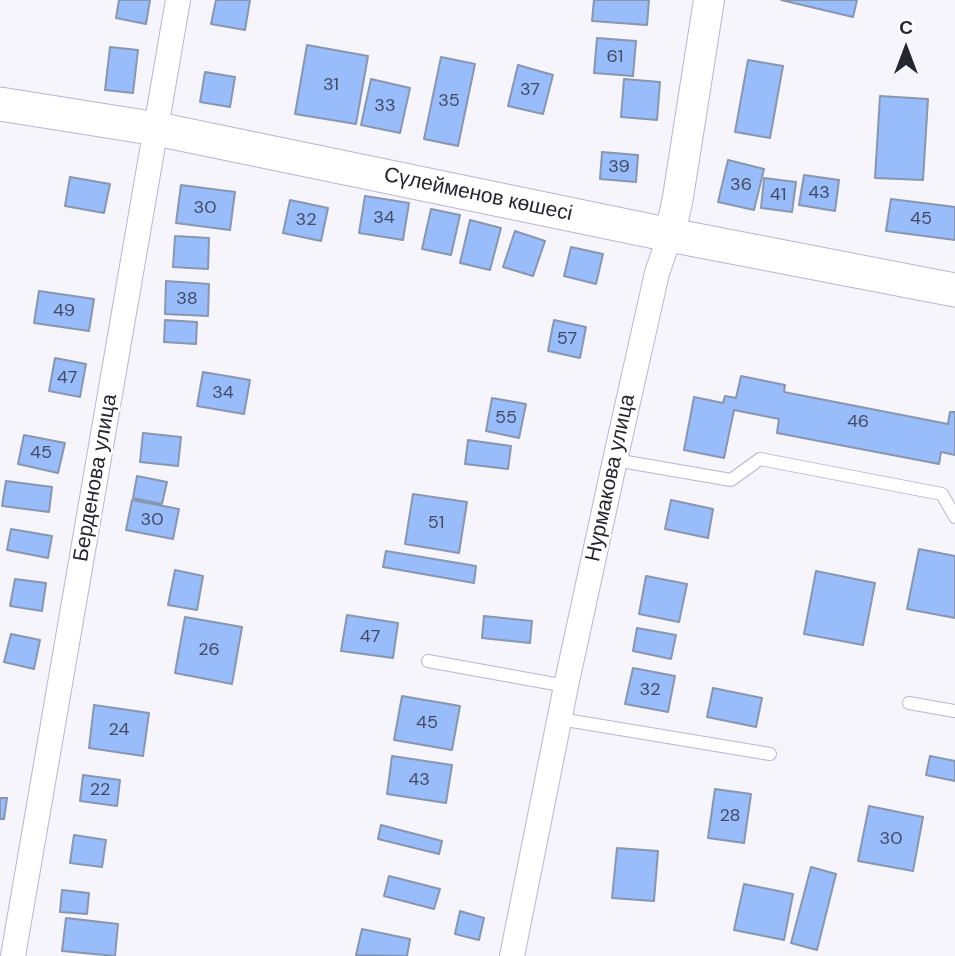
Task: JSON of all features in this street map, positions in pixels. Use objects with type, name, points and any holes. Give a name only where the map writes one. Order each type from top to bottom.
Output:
[{"type":"main road","name":"Сүлейменов көшесі","points":[[0,104],[157,129],[670,235],[955,290]]},
{"type":"street","name":"Берденова улица","points":[[13,956],[178,0]]},
{"type":"street","name":"Нурмакова улица","points":[[516,954],[566,686],[657,273],[670,235],[709,0]]},
{"type":"lane","points":[[615,460],[731,480],[760,459],[942,494],[955,517]]},
{"type":"lane","points":[[428,661],[566,686]]},
{"type":"lane","points":[[909,703],[955,710]]},
{"type":"lane","points":[[560,719],[770,754]]},
{"type":"building","points":[[119,0],[150,0],[146,24],[116,18]]},
{"type":"building","points":[[216,0],[250,0],[245,30],[211,24]]},
{"type":"building","points":[[594,0],[649,0],[647,25],[592,21]]},
{"type":"building","points":[[781,0],[857,0],[853,17]]},
{"type":"building","points":[[597,38],[636,41],[633,76],[594,73]]},
{"type":"building","points":[[307,45],[368,56],[356,124],[295,114]]},
{"type":"building","points":[[110,47],[138,50],[133,93],[105,90]]},
{"type":"building","points":[[441,57],[475,64],[458,146],[424,139]]},
{"type":"building","points":[[748,60],[783,66],[770,138],[735,132]]},
{"type":"building","points":[[518,65],[553,75],[543,114],[508,106]]},
{"type":"building","points":[[205,72],[235,77],[230,107],[200,102]]},
{"type":"building","points":[[371,79],[410,88],[400,133],[361,125]]},
{"type":"building","points":[[624,79],[660,82],[657,120],[621,117]]},
{"type":"building","points":[[880,96],[928,99],[923,180],[875,178]]},
{"type":"building","points":[[602,152],[638,155],[636,182],[600,179]]},
{"type":"building","points":[[728,160],[764,169],[754,210],[718,202]]},
{"type":"building","points":[[804,175],[839,180],[835,211],[799,205]]},
{"type":"building","points":[[70,177],[110,184],[104,213],[65,206]]},
{"type":"building","points":[[764,178],[796,182],[792,212],[761,208]]},
{"type":"building","points":[[181,185],[235,192],[230,230],[176,223]]},
{"type":"building","points":[[365,196],[409,203],[403,240],[359,233]]},
{"type":"building","points":[[891,199],[955,207],[955,240],[886,231]]},
{"type":"building","points":[[290,200],[328,208],[321,241],[283,233]]},
{"type":"building","points":[[431,209],[460,215],[451,255],[422,249]]},
{"type":"building","points":[[470,220],[501,228],[490,270],[460,263]]},
{"type":"building","points":[[515,231],[545,241],[533,276],[503,267]]},
{"type":"building","points":[[175,236],[209,238],[208,269],[173,267]]},
{"type":"building","points":[[571,247],[603,254],[596,284],[564,276]]},
{"type":"building","points":[[166,281],[209,284],[208,316],[165,314]]},
{"type":"building","points":[[39,291],[94,299],[89,331],[34,323]]},
{"type":"building","points":[[165,320],[197,322],[196,344],[164,342]]},
{"type":"building","points":[[554,320],[586,327],[580,358],[548,351]]},
{"type":"building","points":[[55,358],[86,364],[80,397],[49,391]]},
{"type":"building","points":[[203,372],[250,380],[244,414],[197,406]]},
{"type":"building","points":[[741,376],[785,385],[784,392],[948,424],[950,412],[955,412],[955,455],[941,452],[939,464],[777,433],[779,419],[734,410],[724,458],[684,450],[694,397],[723,403],[725,396],[736,398]]},
{"type":"building","points":[[492,398],[526,404],[519,438],[486,431]]},
{"type":"building","points":[[143,433],[181,437],[178,466],[140,462]]},
{"type":"building","points":[[24,435],[65,443],[58,473],[18,464]]},
{"type":"building","points":[[468,440],[511,446],[508,469],[465,464]]},
{"type":"building","points":[[137,476],[167,482],[162,504],[133,498]]},
{"type":"building","points":[[6,481],[52,487],[49,512],[2,506]]},
{"type":"building","points":[[413,494],[467,502],[459,553],[405,544]]},
{"type":"building","points":[[132,500],[179,509],[173,539],[126,530]]},
{"type":"building","points":[[671,500],[713,509],[708,538],[665,529]]},
{"type":"building","points":[[11,529],[52,536],[48,558],[7,550]]},
{"type":"building","points":[[919,549],[955,556],[955,618],[907,609]]},
{"type":"building","points":[[386,551],[476,566],[474,583],[383,567]]},
{"type":"building","points":[[175,570],[203,576],[197,610],[168,605]]},
{"type":"building","points":[[816,571],[875,583],[863,645],[804,634]]},
{"type":"building","points":[[646,576],[687,584],[679,622],[639,614]]},
{"type":"building","points":[[15,579],[46,583],[42,611],[10,606]]},
{"type":"building","points":[[347,615],[398,623],[393,658],[341,651]]},
{"type":"building","points":[[484,616],[532,621],[530,643],[482,638]]},
{"type":"building","points":[[185,617],[242,627],[232,684],[175,673]]},
{"type":"building","points":[[637,628],[676,635],[671,659],[633,651]]},
{"type":"building","points":[[11,634],[40,640],[34,669],[4,662]]},
{"type":"building","points":[[633,668],[675,676],[668,712],[625,704]]},
{"type":"building","points":[[713,688],[762,698],[756,727],[707,717]]},
{"type":"building","points":[[402,696],[460,706],[452,750],[394,740]]},
{"type":"building","points":[[94,705],[149,713],[143,756],[89,748]]},
{"type":"building","points":[[392,756],[452,765],[446,803],[387,794]]},
{"type":"building","points":[[930,756],[955,761],[955,781],[926,775]]},
{"type":"building","points":[[83,775],[120,780],[117,806],[80,801]]},
{"type":"building","points":[[715,789],[751,794],[744,843],[708,838]]},
{"type":"building","points":[[0,798],[7,798],[4,819],[0,819]]},
{"type":"building","points":[[869,806],[923,817],[913,871],[858,861]]},
{"type":"building","points":[[381,825],[442,841],[439,854],[378,839]]},
{"type":"building","points":[[74,835],[106,840],[102,867],[70,863]]},
{"type":"building","points":[[617,848],[658,851],[654,901],[612,898]]},
{"type":"building","points":[[811,867],[836,874],[817,950],[791,943]]},
{"type":"building","points":[[389,876],[440,889],[434,909],[384,896]]},
{"type":"building","points":[[744,884],[793,894],[784,940],[734,930]]},
{"type":"building","points":[[62,890],[89,893],[87,914],[60,912]]},
{"type":"building","points":[[460,911],[484,918],[479,940],[455,934]]},
{"type":"building","points":[[66,918],[118,924],[115,956],[62,951]]},
{"type":"building","points":[[362,929],[410,939],[407,956],[356,955]]}]
